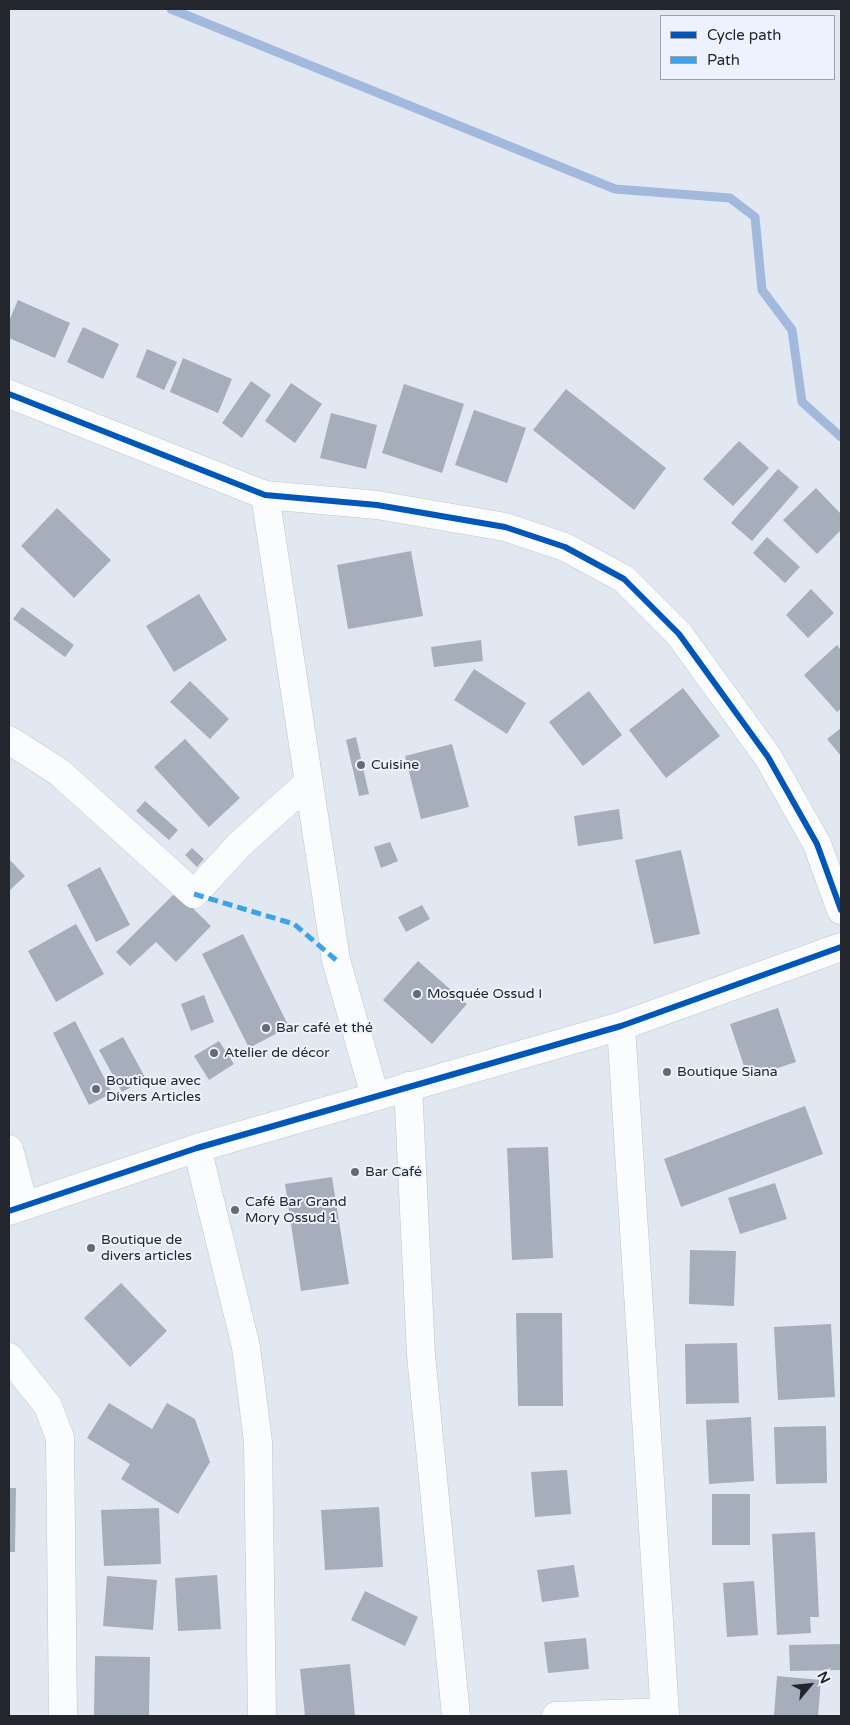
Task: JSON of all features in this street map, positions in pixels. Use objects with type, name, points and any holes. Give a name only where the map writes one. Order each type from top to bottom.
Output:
[{"type":"street","points":[[9,394],[265,495],[376,505],[505,527],[565,547],[624,579],[679,634],[768,757],[817,844],[841,910]]},
{"type":"street","points":[[265,495],[336,960],[375,1096]]},
{"type":"street","points":[[9,740],[59,772],[194,894],[240,844],[308,783]]},
{"type":"street","points":[[9,1149],[16,1208],[197,1148],[621,1026],[841,947]]},
{"type":"street","points":[[556,1716],[665,1714],[621,1026]]},
{"type":"street","points":[[408,1086],[421,1355],[456,1716]]},
{"type":"street","points":[[197,1148],[246,1347],[258,1442],[262,1716]]},
{"type":"street","points":[[9,1357],[48,1406],[60,1438],[63,1716]]},
{"type":"building","points":[[18,300],[70,323],[55,358],[9,338],[9,321]]},
{"type":"building","points":[[83,327],[119,344],[103,379],[67,362]]},
{"type":"building","points":[[147,349],[177,362],[164,390],[136,377]]},
{"type":"building","points":[[183,358],[232,379],[218,413],[170,392]]},
{"type":"building","points":[[251,381],[271,395],[242,438],[222,423]]},
{"type":"building","points":[[291,383],[322,404],[295,443],[265,421]]},
{"type":"building","points":[[404,384],[464,404],[442,473],[382,453]]},
{"type":"building","points":[[566,389],[666,468],[634,510],[533,430]]},
{"type":"building","points":[[474,410],[526,428],[507,483],[455,465]]},
{"type":"building","points":[[331,413],[377,425],[366,469],[320,458]]},
{"type":"building","points":[[739,441],[769,468],[733,506],[703,479]]},
{"type":"building","points":[[778,469],[799,487],[752,541],[731,523]]},
{"type":"building","points":[[816,488],[841,514],[841,530],[817,554],[783,520]]},
{"type":"building","points":[[57,508],[111,560],[74,598],[21,546]]},
{"type":"building","points":[[767,537],[800,567],[785,583],[753,553]]},
{"type":"building","points":[[411,551],[423,616],[348,629],[337,565]]},
{"type":"building","points":[[811,589],[834,613],[808,638],[786,615]]},
{"type":"building","points":[[199,594],[227,640],[174,672],[146,626]]},
{"type":"building","points":[[22,607],[74,645],[65,657],[13,619]]},
{"type":"building","points":[[481,640],[483,661],[434,667],[431,647]]},
{"type":"building","points":[[837,645],[841,650],[841,709],[837,712],[804,675]]},
{"type":"building","points":[[474,669],[526,703],[507,734],[454,700]]},
{"type":"building","points":[[190,681],[229,719],[210,739],[170,702]]},
{"type":"building","points":[[683,688],[720,736],[666,778],[629,730]]},
{"type":"building","points":[[589,691],[622,735],[583,766],[549,722]]},
{"type":"building","points":[[841,728],[841,756],[827,739]]},
{"type":"building","points":[[356,737],[369,794],[359,796],[346,740]]},
{"type":"building","points":[[185,739],[240,798],[209,827],[154,767]]},
{"type":"building","points":[[452,744],[469,807],[421,819],[405,756]]},
{"type":"building","points":[[145,801],[178,830],[169,840],[136,811]]},
{"type":"building","points":[[619,809],[623,839],[578,846],[574,816]]},
{"type":"building","points":[[390,842],[398,861],[381,868],[374,847]]},
{"type":"building","points":[[192,848],[204,859],[197,867],[185,855]]},
{"type":"building","points":[[681,850],[700,934],[654,944],[635,860]]},
{"type":"building","points":[[9,859],[25,876],[9,891]]},
{"type":"building","points":[[100,867],[130,925],[96,942],[67,885]]},
{"type":"building","points":[[176,892],[211,926],[176,962],[156,942],[130,966],[116,952]]},
{"type":"building","points":[[422,905],[430,919],[406,932],[398,917]]},
{"type":"building","points":[[76,924],[104,974],[56,1002],[28,951]]},
{"type":"building","points":[[243,934],[289,1027],[249,1048],[202,954]]},
{"type":"building","points":[[418,961],[467,1004],[432,1044],[383,1000]]},
{"type":"building","points":[[204,995],[214,1022],[191,1031],[181,1004]]},
{"type":"building","points":[[778,1008],[796,1062],[748,1078],[730,1024]]},
{"type":"building","points":[[75,1021],[112,1093],[89,1105],[53,1033]]},
{"type":"building","points":[[123,1037],[146,1079],[122,1092],[99,1050]]},
{"type":"building","points":[[219,1041],[234,1064],[209,1080],[194,1056]]},
{"type":"building","points":[[805,1106],[823,1154],[681,1207],[664,1159]]},
{"type":"building","points":[[548,1147],[553,1258],[512,1260],[507,1148]]},
{"type":"building","points":[[332,1177],[349,1284],[301,1291],[285,1184]]},
{"type":"building","points":[[775,1183],[787,1219],[740,1234],[728,1198]]},
{"type":"building","points":[[690,1250],[736,1251],[734,1306],[689,1304]]},
{"type":"building","points":[[121,1283],[167,1331],[130,1367],[84,1318]]},
{"type":"building","points":[[516,1313],[562,1313],[563,1406],[518,1406]]},
{"type":"building","points":[[831,1324],[835,1397],[778,1400],[774,1327]]},
{"type":"building","points":[[737,1343],[739,1403],[686,1404],[685,1344]]},
{"type":"building","points":[[109,1403],[152,1429],[167,1403],[195,1419],[210,1462],[178,1514],[121,1479],[130,1464],[87,1438]]},
{"type":"building","points":[[751,1417],[754,1481],[709,1484],[706,1420]]},
{"type":"building","points":[[826,1426],[827,1483],[776,1484],[774,1427]]},
{"type":"building","points":[[567,1470],[571,1514],[535,1517],[531,1472]]},
{"type":"building","points":[[9,1488],[16,1488],[15,1552],[9,1552]]},
{"type":"building","points":[[712,1494],[750,1494],[750,1545],[712,1545]]},
{"type":"building","points":[[379,1507],[383,1567],[325,1570],[321,1510]]},
{"type":"building","points":[[159,1508],[161,1564],[104,1566],[101,1510]]},
{"type":"building","points":[[815,1532],[819,1617],[810,1617],[811,1633],[777,1635],[772,1534]]},
{"type":"building","points":[[574,1565],[579,1597],[542,1602],[537,1570]]},
{"type":"building","points":[[217,1575],[221,1629],[178,1631],[175,1578]]},
{"type":"building","points":[[107,1576],[157,1580],[153,1630],[103,1626]]},
{"type":"building","points":[[754,1581],[758,1635],[727,1637],[723,1583]]},
{"type":"building","points":[[365,1591],[418,1617],[405,1646],[351,1620]]},
{"type":"building","points":[[586,1638],[589,1669],[548,1673],[544,1642]]},
{"type":"building","points":[[841,1644],[841,1670],[790,1671],[789,1645]]},
{"type":"building","points":[[95,1656],[150,1657],[149,1715],[94,1715]]},
{"type":"building","points":[[350,1664],[355,1716],[305,1716],[300,1669]]},
{"type":"building","points":[[777,1676],[821,1680],[818,1716],[774,1716]]},
{"type":"waterway","points":[[171,9],[615,189],[730,198],[755,217],[762,290],[792,330],[802,402],[841,437]]},
{"type":"marked path","points":[[194,894],[294,924],[336,960]]},
{"type":"cycle path","points":[[9,394],[265,495],[377,505],[505,527],[565,547],[624,579],[679,634],[768,757],[817,844],[841,910]]},
{"type":"cycle path","points":[[9,1211],[197,1148],[621,1026],[841,947]]},
{"type":"place","name":"Cuisine","points":[[361,765]]},
{"type":"place","name":"Mosquée Ossud I","points":[[417,994]]},
{"type":"place","name":"Bar café et thé","points":[[266,1028]]},
{"type":"place","name":"Atelier de décor","points":[[214,1053]]},
{"type":"place","name":"Boutique Siana","points":[[667,1072]]},
{"type":"place","name":"Boutique avec Divers Articles","points":[[96,1089]]},
{"type":"place","name":"Bar Café","points":[[355,1172]]},
{"type":"place","name":"Café Bar Grand Mory Ossud 1","points":[[235,1210]]},
{"type":"place","name":"Boutique de divers articles","points":[[91,1248]]}]
